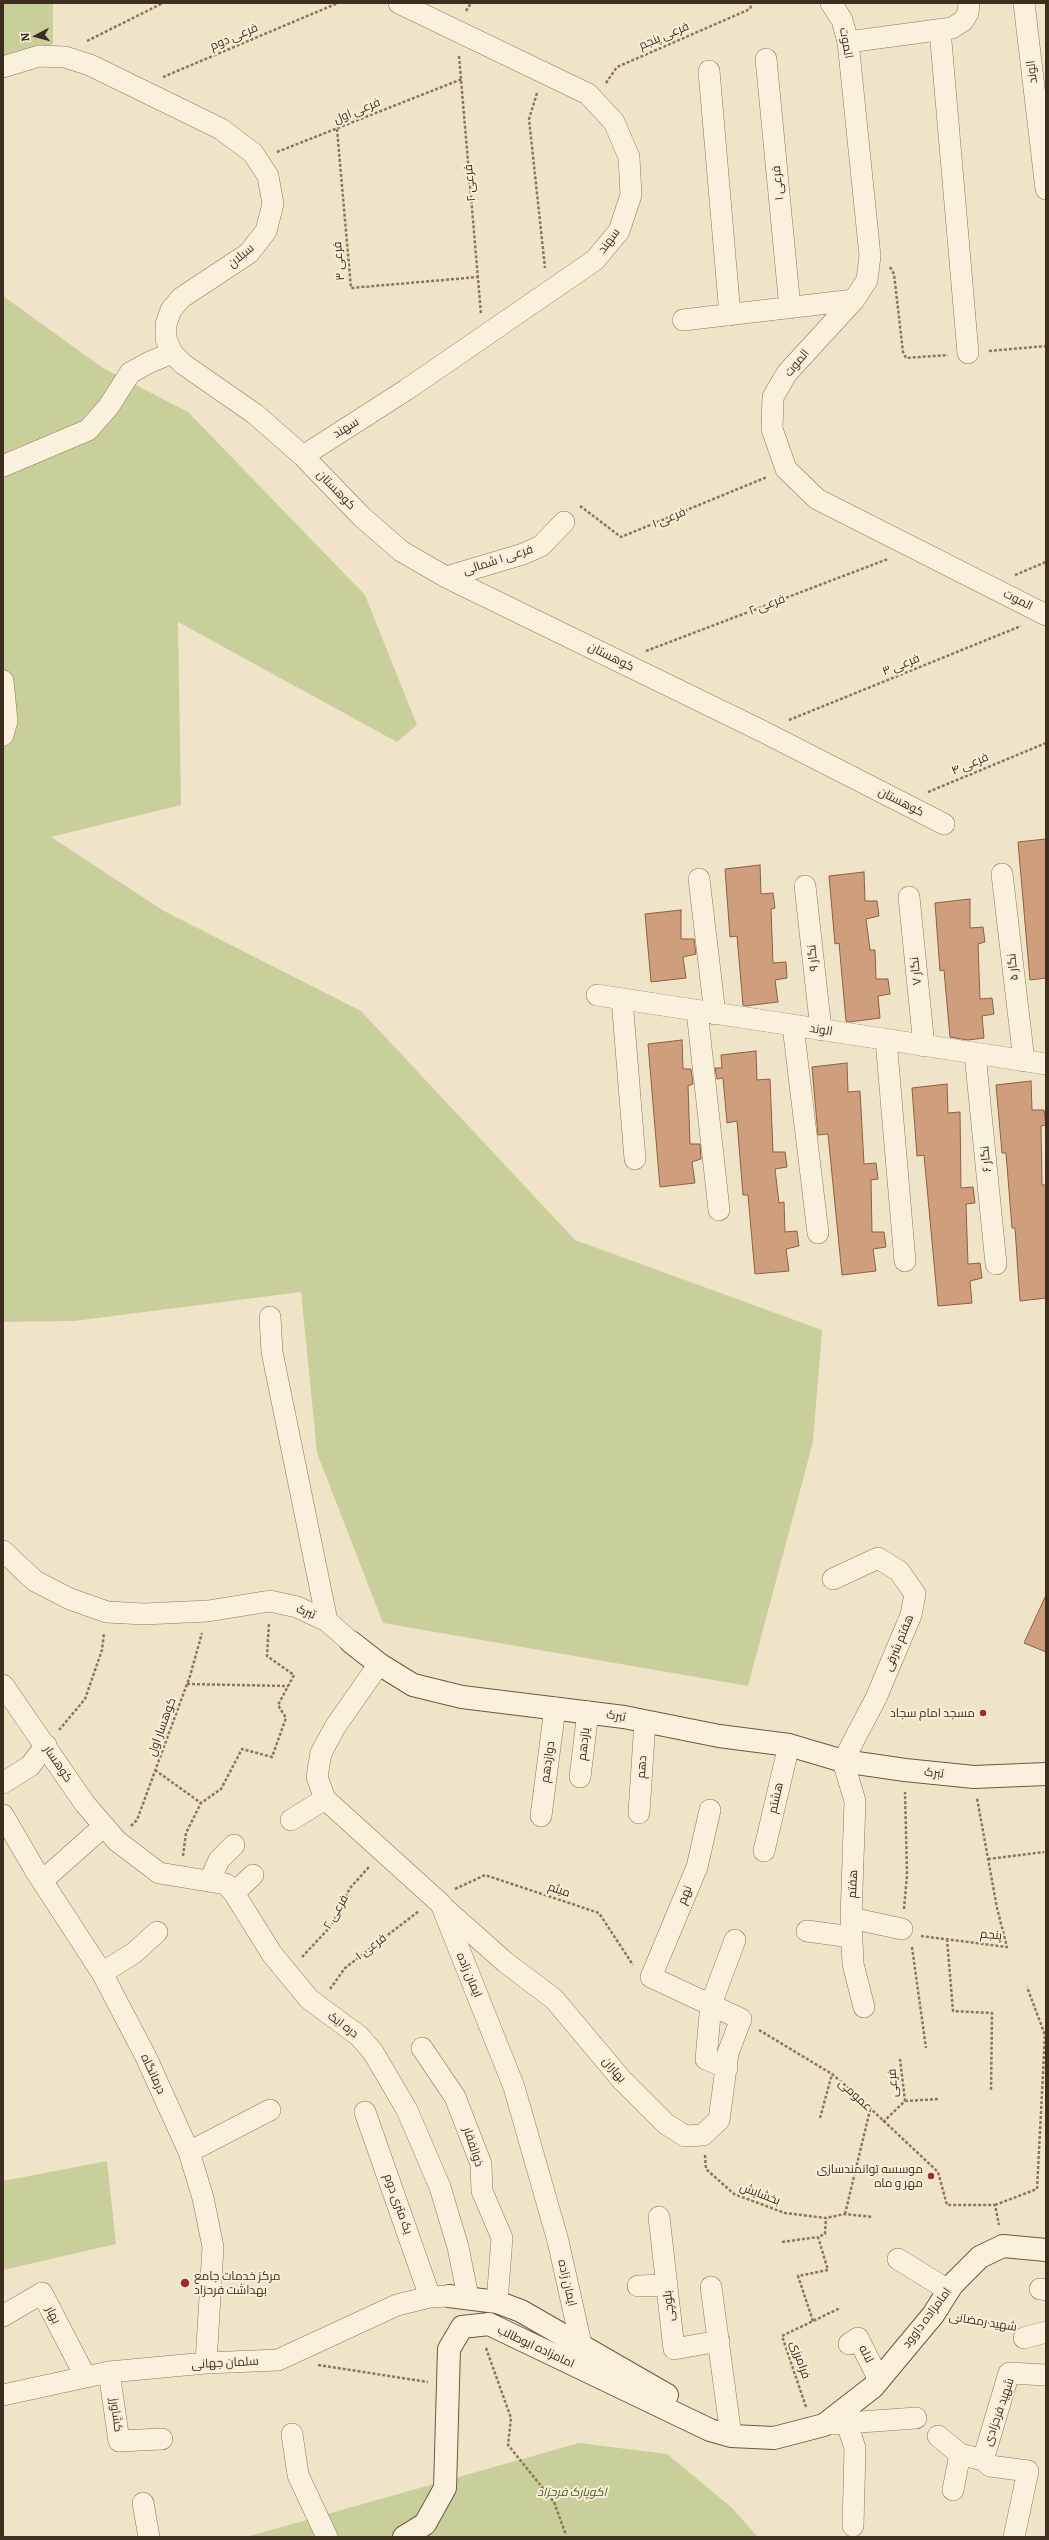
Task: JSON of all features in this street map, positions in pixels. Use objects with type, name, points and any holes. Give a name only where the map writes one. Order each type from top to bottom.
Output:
[{"type":"street","name":"سهند","points":[[302,456],[406,390],[595,260],[619,231],[631,195],[629,157],[614,122],[588,94],[399,3]]},
{"type":"street","name":"الموت","points":[[831,3],[842,20],[848,42],[870,256],[867,280],[854,300],[787,373],[774,397],[772,430],[786,469],[817,499],[1046,615]]},
{"type":"street","points":[[848,42],[940,30],[959,25],[968,13],[969,3]]},
{"type":"street","name":"الوند","points":[[1024,3],[1046,188]]},
{"type":"street","points":[[940,30],[968,352]]},
{"type":"street","name":"سبلان","points":[[3,67],[39,56],[65,57],[90,65],[222,129],[253,153],[268,176],[273,204],[266,231],[250,253],[180,298],[171,310],[166,324],[166,339],[172,353],[183,364],[255,414],[302,456]]},
{"type":"street","name":"فرعی ۱","points":[[766,59],[790,308]]},
{"type":"street","points":[[709,71],[730,314]]},
{"type":"street","points":[[683,320],[854,300]]},
{"type":"street","points":[[3,466],[88,430],[110,406],[130,373],[150,362],[172,353]]},
{"type":"street","name":"کوهستان","points":[[302,456],[362,517],[401,551],[446,577],[762,731],[944,824]]},
{"type":"street","name":"فرعی ۱ شمالی","points":[[446,577],[523,554],[541,546],[564,522]]},
{"type":"street","points":[[3,681],[7,722],[3,735]]},
{"type":"street","name":"نگار ۵","points":[[1002,874],[1024,1061]]},
{"type":"street","points":[[699,879],[719,1210]]},
{"type":"street","name":"نگار ۹","points":[[805,886],[821,1030]]},
{"type":"street","name":"نگار ۷","points":[[909,897],[924,1046]]},
{"type":"street","name":"الوند","points":[[597,995],[1046,1064]]},
{"type":"street","points":[[622,999],[636,1159]]},
{"type":"street","points":[[793,1026],[818,1233]]},
{"type":"street","points":[[886,1040],[905,1261]]},
{"type":"street","name":"نگار ۶","points":[[975,1054],[996,1264]]},
{"type":"street","points":[[270,1317],[272,1352],[327,1621]]},
{"type":"street","name":"تبرک","points":[[3,1551],[35,1581],[70,1599],[107,1612],[144,1614],[208,1611],[270,1601],[297,1607],[327,1621],[379,1664],[413,1685],[462,1697],[588,1712],[645,1721],[719,1736],[789,1745],[843,1761],[974,1777],[1046,1774]]},
{"type":"street","name":"هفتم شرقی","points":[[833,1579],[878,1558],[899,1571],[915,1594],[911,1615],[876,1698],[843,1761]]},
{"type":"street","name":"ایمان زاده","points":[[379,1664],[335,1727],[321,1753],[317,1777],[325,1799],[384,1851],[438,1902],[514,2087],[558,2241],[581,2344]]},
{"type":"street","name":"کوهسار","points":[[3,1685],[46,1745],[85,1804],[111,1834]]},
{"type":"street","name":"دوازدهم","points":[[541,1816],[555,1708]]},
{"type":"street","name":"یازدهم","points":[[580,1777],[588,1712]]},
{"type":"street","name":"دهم","points":[[639,1813],[645,1721]]},
{"type":"street","points":[[3,1783],[30,1766],[46,1745]]},
{"type":"street","name":"هشتم","points":[[764,1851],[789,1745]]},
{"type":"street","name":"هفتم","points":[[843,1761],[855,1801],[852,1928],[853,1964],[864,2007]]},
{"type":"street","points":[[291,1820],[325,1799]]},
{"type":"street","name":"نهم","points":[[651,1977],[697,1867],[710,1810]]},
{"type":"street","name":"درمانگاه","points":[[3,1815],[42,1881],[102,1973],[146,2057],[189,2152],[203,2198],[213,2247],[206,2363]]},
{"type":"street","points":[[42,1881],[111,1834]]},
{"type":"street","name":"دره ایک","points":[[111,1834],[159,1873],[181,1879],[210,1880],[226,1884],[234,1893],[272,1954],[309,1999],[359,2036],[373,2052],[407,2110],[440,2187],[458,2247],[449,2296]]},
{"type":"street","points":[[210,1880],[219,1860],[234,1845]]},
{"type":"street","points":[[234,1893],[252,1875]]},
{"type":"street","name":"بهاران","points":[[438,1902],[505,1962],[554,2000],[622,2080],[666,2124],[685,2136],[704,2135]]},
{"type":"street","points":[[807,1931],[852,1928],[910,1932]]},
{"type":"street","points":[[102,1973],[134,1953],[157,1932]]},
{"type":"street","points":[[727,2068],[706,2059],[711,2004],[735,1940]]},
{"type":"street","points":[[651,1977],[711,2004],[741,2020],[728,2053],[719,2120],[704,2135]]},
{"type":"street","name":"ذوالفقار","points":[[422,2048],[455,2097],[481,2164],[482,2191],[502,2238],[497,2302]]},
{"type":"street","points":[[189,2152],[270,2110]]},
{"type":"street","name":"یک متری دوم","points":[[365,2112],[449,2296]]},
{"type":"street","name":"بلوچی","points":[[659,2217],[674,2349],[719,2341]]},
{"type":"street","points":[[1003,2246],[1046,2250]]},
{"type":"street","name":"امامزاده داوود","points":[[819,2426],[872,2387],[933,2315],[948,2290],[980,2257],[1003,2246]]},
{"type":"street","points":[[898,2259],[948,2290]]},
{"type":"street","points":[[638,2286],[667,2285]]},
{"type":"street","points":[[711,2287],[731,2436]]},
{"type":"street","name":"بهار","points":[[3,2316],[42,2293],[85,2376]]},
{"type":"street","points":[[449,2296],[497,2302],[521,2311],[581,2344],[680,2404],[710,2430]]},
{"type":"street","name":"سلمان جهانی","points":[[3,2395],[109,2372],[206,2363],[278,2360],[397,2305],[449,2296]]},
{"type":"street","name":"امامزاده ابوطالب","points":[[404,2537],[429,2531],[445,2488],[450,2349],[462,2327],[489,2324],[710,2430],[731,2436],[774,2438],[819,2426]]},
{"type":"street","name":"شهید رمضانی","points":[[1024,2338],[1046,2332]]},
{"type":"street","name":"لاله","points":[[849,2344],[858,2338],[879,2380]]},
{"type":"street","name":"کشاورز","points":[[109,2372],[119,2440],[162,2439]]},
{"type":"street","name":"شهید فرحزادی","points":[[983,2460],[1009,2373],[1046,2375]]},
{"type":"street","points":[[819,2426],[916,2418]]},
{"type":"street","points":[[847,2424],[855,2448],[853,2526]]},
{"type":"street","points":[[292,2434],[298,2475],[328,2537]]},
{"type":"street","points":[[938,2436],[960,2454],[983,2460],[990,2466],[1028,2471],[1014,2537]]},
{"type":"street","points":[[953,2490],[960,2454]]},
{"type":"street","points":[[143,2503],[149,2537]]},
{"type":"path","points":[[56,56],[163,3]]},
{"type":"path","name":"فرعی دوم","points":[[137,88],[338,3]]},
{"type":"path","name":"فرعی پنجم","points":[[594,101],[617,67],[750,9],[752,3]]},
{"type":"path","name":"فرعی ۲","points":[[456,31],[462,79],[483,336]]},
{"type":"path","points":[[543,72],[529,119],[547,292]]},
{"type":"path","name":"فرعی اول","points":[[258,160],[462,79]]},
{"type":"path","name":"فرعی ۳","points":[[337,129],[351,288],[478,278]]},
{"type":"path","points":[[870,256],[887,263],[894,274],[903,352],[906,358],[1046,346]]},
{"type":"path","name":"فرعی ۱","points":[[564,522],[579,505],[621,537],[786,469]]},
{"type":"path","name":"فرعی ۲","points":[[620,661],[915,548]]},
{"type":"path","points":[[988,586],[1046,562]]},
{"type":"path","name":"فرعی ۳","points":[[762,731],[1024,624]]},
{"type":"path","name":"فرعی ۴","points":[[902,802],[1046,743]]},
{"type":"path","points":[[181,1879],[186,1833],[201,1802],[221,1789],[242,1749],[272,1757],[286,1718],[278,1705],[294,1675],[267,1656],[270,1601]]},
{"type":"path","name":"کوهسار اول","points":[[111,1834],[137,1820],[187,1684],[208,1611]]},
{"type":"path","points":[[46,1745],[85,1699],[102,1650],[107,1612]]},
{"type":"path","points":[[187,1684],[288,1686]]},
{"type":"path","points":[[155,1770],[201,1802]]},
{"type":"path","name":"پنجم","points":[[910,1932],[947,1939],[1007,1947],[988,1859],[974,1777]]},
{"type":"path","name":"فرعی ۲","points":[[287,1973],[331,1926],[350,1888],[384,1851]]},
{"type":"path","points":[[988,1859],[1044,1852]]},
{"type":"path","name":"میثم","points":[[438,1902],[485,1874],[599,1913],[636,1970],[651,1977]]},
{"type":"path","name":"فرعی ۱","points":[[318,2006],[345,1968],[438,1902]]},
{"type":"path","points":[[947,1939],[953,2010],[992,2014],[991,2090]]},
{"type":"path","points":[[1003,2246],[995,2205],[1037,2189],[1045,2035],[1027,1987]]},
{"type":"path","name":"عمومی","points":[[741,2020],[832,2074],[938,2172],[947,2205],[995,2205]]},
{"type":"path","name":"فرعی","points":[[883,2122],[905,2101],[900,2058]]},
{"type":"path","points":[[820,2118],[832,2074]]},
{"type":"path","points":[[905,2101],[939,2099]]},
{"type":"path","points":[[845,2214],[870,2109]]},
{"type":"path","name":"بخشایش","points":[[704,2135],[706,2169],[734,2194],[785,2213],[826,2218],[845,2214],[873,2217]]},
{"type":"path","points":[[782,2242],[818,2237],[825,2234],[826,2218]]},
{"type":"path","points":[[812,2321],[798,2276],[828,2270],[818,2237]]},
{"type":"path","name":"فرامرزی","points":[[819,2426],[782,2336],[840,2308]]},
{"type":"path","name":"شهید رمضانی","points":[[933,2315],[1024,2329],[1024,2338]]},
{"type":"path","points":[[479,2326],[511,2418],[508,2445],[554,2502],[566,2535]]},
{"type":"path","points":[[313,2365],[448,2385]]},
{"type":"green space","points":[[3,3],[53,3],[53,44],[3,58]]},
{"type":"green space","points":[[3,296],[103,368],[188,412],[365,595],[417,725],[397,742],[178,622],[181,805],[51,837],[164,911],[361,1011],[575,1240],[822,1330],[813,1442],[748,1686],[383,1623],[317,1453],[301,1292],[74,1321],[3,1322]]},
{"type":"green space","points":[[107,2161],[116,2244],[3,2270],[3,2181]]},
{"type":"green space","name":"اکوپارک فرحزاد","points":[[579,2443],[667,2454],[731,2507],[758,2537],[246,2537]]},
{"type":"building","points":[[1046,839],[1046,978],[1030,980],[1018,842]]},
{"type":"building","points":[[760,865],[761,894],[773,893],[775,908],[771,909],[773,963],[786,962],[787,978],[775,980],[778,1002],[745,1006],[743,1005],[737,936],[730,937],[725,869]]},
{"type":"building","points":[[864,872],[865,901],[877,901],[879,916],[866,919],[870,950],[875,950],[876,979],[888,979],[890,994],[878,996],[880,1018],[849,1022],[846,1021],[839,943],[835,944],[829,876]]},
{"type":"building","points":[[970,899],[970,928],[983,927],[985,942],[978,944],[980,999],[992,998],[994,1014],[982,1016],[984,1038],[968,1040],[950,1037],[944,970],[940,971],[935,903]]},
{"type":"building","points":[[681,910],[681,939],[694,939],[696,954],[683,957],[686,978],[651,982],[645,914]]},
{"type":"building","points":[[682,1040],[683,1069],[691,1069],[693,1084],[688,1086],[690,1144],[700,1144],[701,1159],[692,1162],[695,1183],[660,1187],[648,1044]]},
{"type":"building","points":[[756,1051],[757,1080],[770,1079],[773,1152],[785,1152],[787,1167],[775,1169],[779,1203],[784,1202],[785,1232],[797,1231],[799,1246],[786,1249],[789,1271],[755,1274],[748,1195],[743,1195],[737,1121],[727,1123],[723,1078],[717,1079],[715,1068],[722,1068],[721,1055]]},
{"type":"building","points":[[847,1063],[848,1092],[860,1091],[864,1164],[876,1163],[878,1179],[871,1180],[872,1232],[884,1232],[886,1247],[873,1249],[876,1271],[842,1275],[828,1134],[818,1135],[812,1067]]},
{"type":"building","points":[[1031,1081],[1032,1110],[1044,1110],[1046,1125],[1041,1126],[1042,1185],[1046,1185],[1046,1298],[1020,1301],[1015,1228],[1012,1228],[1006,1153],[1002,1153],[996,1085]]},
{"type":"building","points":[[947,1084],[948,1113],[960,1112],[961,1188],[973,1187],[975,1203],[966,1204],[968,1264],[980,1263],[982,1278],[970,1281],[972,1303],[938,1306],[924,1155],[917,1156],[912,1088]]},
{"type":"building","points":[[1046,1595],[1046,1652],[1024,1643]]},
{"type":"place","name":"مسجد امام سجاد","points":[[983,1713]]},
{"type":"place","name":"موسسه توانمندسازی مهر و ماه","points":[[931,2176]]},
{"type":"place","name":"مركز خدمات جامع بهداشت فرحزاد","points":[[185,2283]]}]
